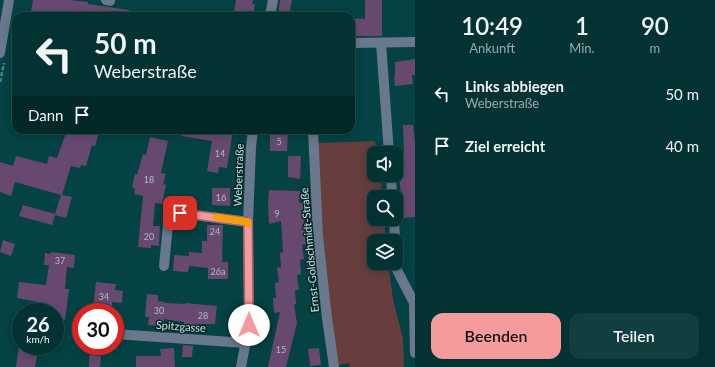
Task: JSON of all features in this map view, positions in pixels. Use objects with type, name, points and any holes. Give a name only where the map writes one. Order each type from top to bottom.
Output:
[{"type":"street","points":[[0,53],[9,0]]},
{"type":"street","points":[[270,12],[272,0]]},
{"type":"street","points":[[355,43],[415,42]]},
{"type":"street","points":[[381,43],[388,146]]},
{"type":"street","name":"Weberstraße","points":[[241,367],[249,325],[248,222],[253,134]]},
{"type":"street","name":"Ernst-Goldschmidt-Straße","points":[[313,134],[318,236],[334,367]]},
{"type":"street","name":"Weberstraße","points":[[164,266],[168,225],[172,216],[180,213],[248,222]]},
{"type":"street","points":[[397,270],[414,302],[415,353]]},
{"type":"street","name":"Spitzgasse","points":[[124,335],[246,342]]},
{"type":"shaded area","points":[[375,141],[376,146],[367,146],[367,182],[381,182],[382,190],[367,190],[367,226],[385,226],[385,234],[367,234],[367,270],[389,270],[393,299],[403,339],[404,367],[350,367],[349,363],[337,364],[322,231],[318,143]]},
{"type":"building","points":[[33,0],[70,0],[129,10],[129,12],[31,12]]},
{"type":"building","points":[[236,0],[253,0],[252,4],[255,4],[254,12],[234,12]]},
{"type":"building","points":[[280,0],[292,0],[290,12],[278,12]]},
{"type":"building","points":[[365,0],[382,0],[382,36],[355,36],[355,18],[365,19]]},
{"type":"building","points":[[415,59],[415,75],[412,75],[413,84],[395,86],[395,62]]},
{"type":"building","points":[[403,125],[413,125],[415,143],[415,217],[403,218],[403,190],[400,190],[400,182],[403,182]]},
{"type":"building","points":[[66,134],[99,134],[95,146],[92,145],[86,166],[81,165],[80,168],[71,166],[62,195],[72,197],[66,218],[55,215],[52,225],[19,216],[23,205],[55,214],[61,195],[15,182],[11,196],[0,192],[0,162],[13,166],[16,156],[47,164],[49,156],[57,158]]},
{"type":"building","points":[[181,134],[232,134],[227,168],[219,167],[218,173],[207,171],[212,141],[181,136]]},
{"type":"building","points":[[270,134],[288,134],[287,151],[270,151]]},
{"type":"building","points":[[150,137],[168,141],[161,173],[166,174],[163,184],[166,185],[162,204],[155,203],[153,226],[160,226],[159,246],[151,245],[151,248],[138,247],[143,196],[134,194],[135,189],[132,187],[135,174],[137,175],[143,154],[146,155]]},
{"type":"building","points":[[288,156],[301,156],[300,179],[288,177]]},
{"type":"building","points":[[212,188],[230,188],[230,206],[212,205]]},
{"type":"building","points":[[269,190],[300,191],[299,203],[303,203],[306,244],[302,245],[304,259],[300,260],[301,274],[297,275],[299,290],[295,290],[296,304],[294,305],[297,323],[286,367],[268,367],[280,312],[274,313],[273,298],[276,298],[275,283],[279,282],[277,268],[281,267],[280,253],[283,252],[281,221],[269,224]]},
{"type":"building","points":[[207,225],[223,225],[222,262],[228,262],[228,279],[208,279],[208,268],[189,266],[188,272],[173,271],[174,255],[189,256],[189,252],[202,253],[202,241],[207,241]]},
{"type":"building","points":[[3,240],[15,244],[11,256],[0,252]]},
{"type":"building","points":[[51,252],[75,255],[74,268],[67,267],[65,289],[69,289],[65,320],[64,303],[44,303],[17,298],[19,282],[46,285],[49,265],[44,265],[45,253],[51,254]]},
{"type":"building","points":[[96,282],[116,284],[115,290],[123,291],[122,303],[94,303]]},
{"type":"building","points":[[147,294],[158,295],[158,301],[165,303],[217,306],[215,324],[199,324],[198,333],[184,332],[184,322],[164,319],[163,326],[148,325],[149,317],[145,317]]},
{"type":"building","points":[[183,345],[193,346],[192,357],[182,357]]},
{"type":"building","points":[[174,348],[175,367],[136,367],[136,356],[161,356],[160,349]]},
{"type":"building","points":[[319,348],[321,365],[310,366],[308,349]]},
{"type":"building","points":[[18,355],[37,355],[35,367],[16,367]]},
{"type":"building","points":[[90,355],[101,355],[100,367],[89,367]]},
{"type":"slow traffic","points":[[216,217],[248,222],[248,224]]},
{"type":"route","points":[[180,213],[248,222],[249,325]]}]
